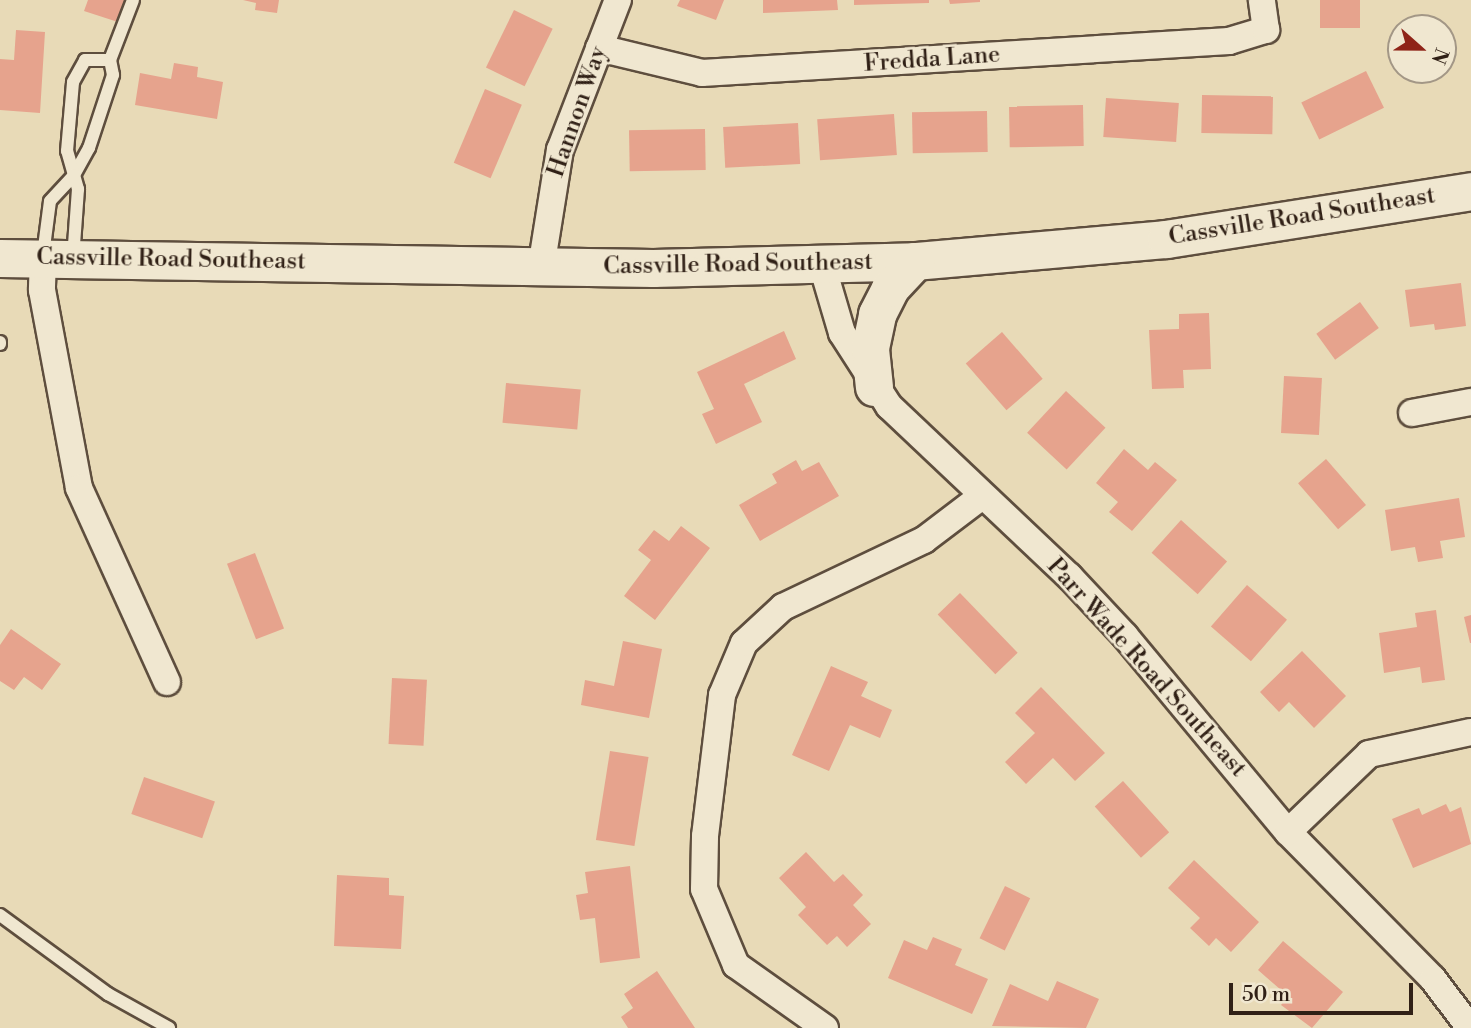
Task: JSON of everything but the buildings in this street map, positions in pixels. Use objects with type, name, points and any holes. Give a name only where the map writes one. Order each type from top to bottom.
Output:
[{"type":"main road","name":"Cassville Road Southeast","points":[[0,258],[541,268],[822,265],[915,261],[1166,239],[1471,191]]},
{"type":"main road","points":[[874,387],[870,348],[877,314],[890,288],[915,261]]},
{"type":"street","name":"Hannon Way","points":[[541,268],[560,150],[618,0]]},
{"type":"street","name":"Fredda Lane","points":[[599,48],[702,73],[1229,41],[1266,30],[1262,0]]},
{"type":"street","points":[[58,258],[42,290],[79,488],[167,682]]},
{"type":"street","name":"Parr Wade Road Southeast","points":[[822,265],[838,324],[874,387],[914,432],[1125,636],[1288,832],[1433,979],[1470,1028]]},
{"type":"street","points":[[1412,413],[1471,402]]},
{"type":"street","points":[[825,1028],[736,965],[704,889],[705,836],[722,695],[744,643],[783,607],[924,540],[982,496]]},
{"type":"street","points":[[1288,832],[1369,754],[1471,732]]},
{"type":"lane","points":[[58,258],[50,201],[74,174],[89,148],[113,75],[110,60],[133,0]]},
{"type":"lane","points":[[58,258],[78,189],[67,151],[73,82],[85,60],[110,60]]},
{"type":"lane","points":[[0,915],[108,994],[169,1028]]}]
